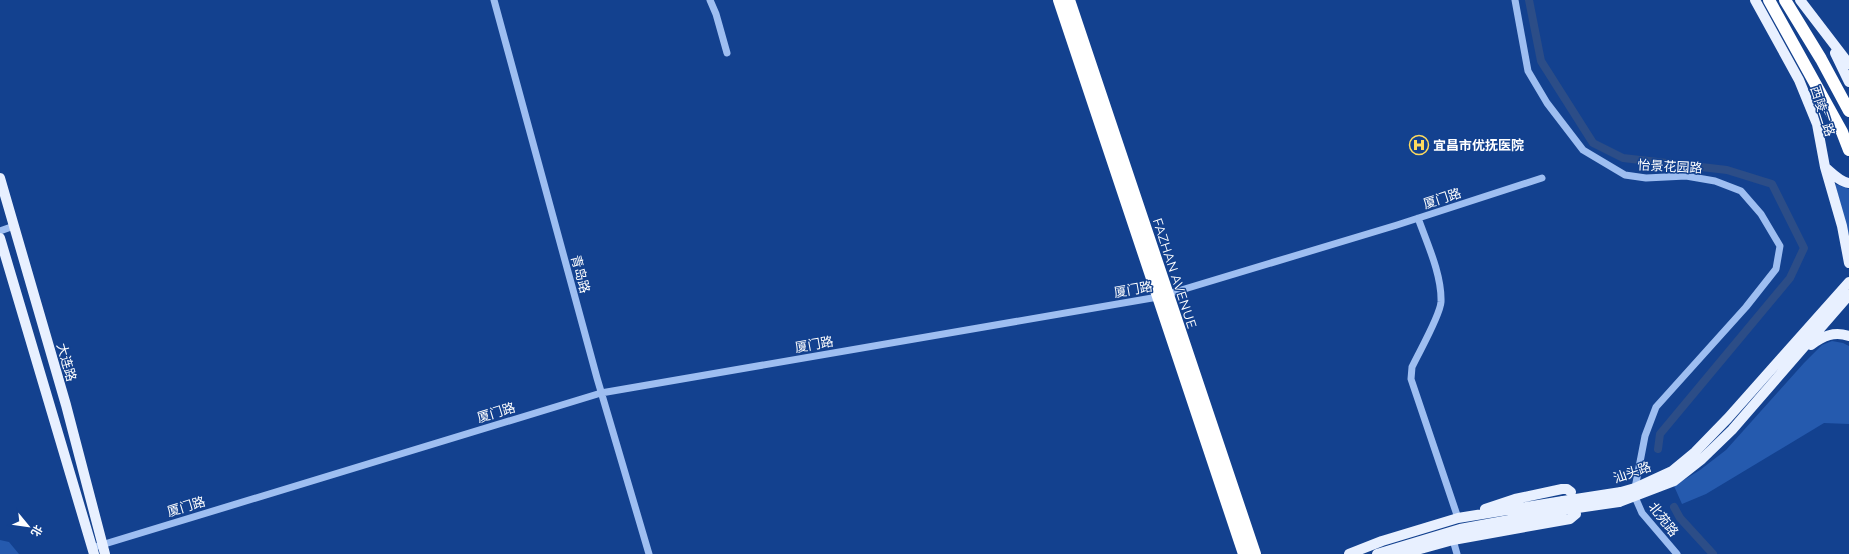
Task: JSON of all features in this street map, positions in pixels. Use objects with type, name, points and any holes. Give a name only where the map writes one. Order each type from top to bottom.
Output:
[{"type":"highway","name":"FAZHAN AVENUE","points":[[1060,0],[1255,554]]},
{"type":"highway","name":"FAZHAN AVENUE","points":[[1069,0],[1244,554]]},
{"type":"highway","points":[[1769,0],[1842,132],[1849,150]]},
{"type":"highway","points":[[1785,0],[1821,59],[1849,110]]},
{"type":"main road","name":"西陵二路","points":[[1755,0],[1799,80],[1817,124],[1825,167],[1842,226],[1849,263]]},
{"type":"main road","points":[[1800,0],[1849,64]]},
{"type":"main road","points":[[1827,37],[1849,82]]},
{"type":"main road","points":[[1825,167],[1846,183],[1849,183]]},
{"type":"main road","name":"大连路","points":[[0,178],[66,405],[98,550]]},
{"type":"main road","points":[[0,238],[98,550]]},
{"type":"main road","name":"汕头路","points":[[1635,492],[1672,471],[1695,452],[1728,418],[1849,282]]},
{"type":"main road","name":"汕头路","points":[[1349,554],[1382,541],[1458,518],[1563,506],[1620,497],[1674,481],[1702,459],[1732,430],[1849,295]]},
{"type":"main road","points":[[1797,356],[1820,338],[1832,334],[1849,336]]},
{"type":"main road","points":[[1458,518],[1515,499],[1562,489],[1567,489],[1571,492]]},
{"type":"main road","name":"汕头路","points":[[1377,554],[1460,529],[1563,506]]},
{"type":"main road","points":[[1402,554],[1453,540],[1570,519],[1576,514]]},
{"type":"street","name":"青岛路","points":[[494,0],[601,393],[649,554]]},
{"type":"street","points":[[710,0],[716,14],[726,52]]},
{"type":"street","name":"怡景花园路","points":[[1515,0],[1528,71],[1547,104],[1583,150],[1625,175],[1646,178],[1686,176],[1715,181],[1741,191],[1761,214],[1780,246],[1776,269],[1746,307],[1656,407],[1645,436],[1635,492]]},
{"type":"street","name":"厦门路","points":[[98,550],[601,393],[1163,295],[1418,218],[1542,178]]},
{"type":"street","points":[[1418,218],[1432,254],[1440,290],[1441,303],[1412,367],[1411,379],[1458,518]]},
{"type":"street","points":[[0,231],[14,226]]},
{"type":"street","name":"北苑路","points":[[1635,492],[1642,513],[1677,554]]},
{"type":"street","points":[[1453,540],[1457,554]]},
{"type":"shaded area","points":[[1835,184],[1849,189],[1849,236]]},
{"type":"shaded area","points":[[1832,341],[1849,346],[1849,424],[1824,423],[1706,494],[1682,504],[1674,486],[1700,470],[1726,450],[1804,363],[1822,345]]},
{"type":"shaded area","points":[[0,540],[9,542],[19,554],[0,554]]},
{"type":"waterway","points":[[1529,0],[1541,61],[1593,143],[1623,158],[1727,170],[1772,184],[1804,248],[1790,278],[1660,434],[1658,449]]},
{"type":"waterway","points":[[1674,507],[1680,518],[1713,554]]},
{"type":"place","name":"宜昌市优抚医院","points":[[1419,145]]}]
